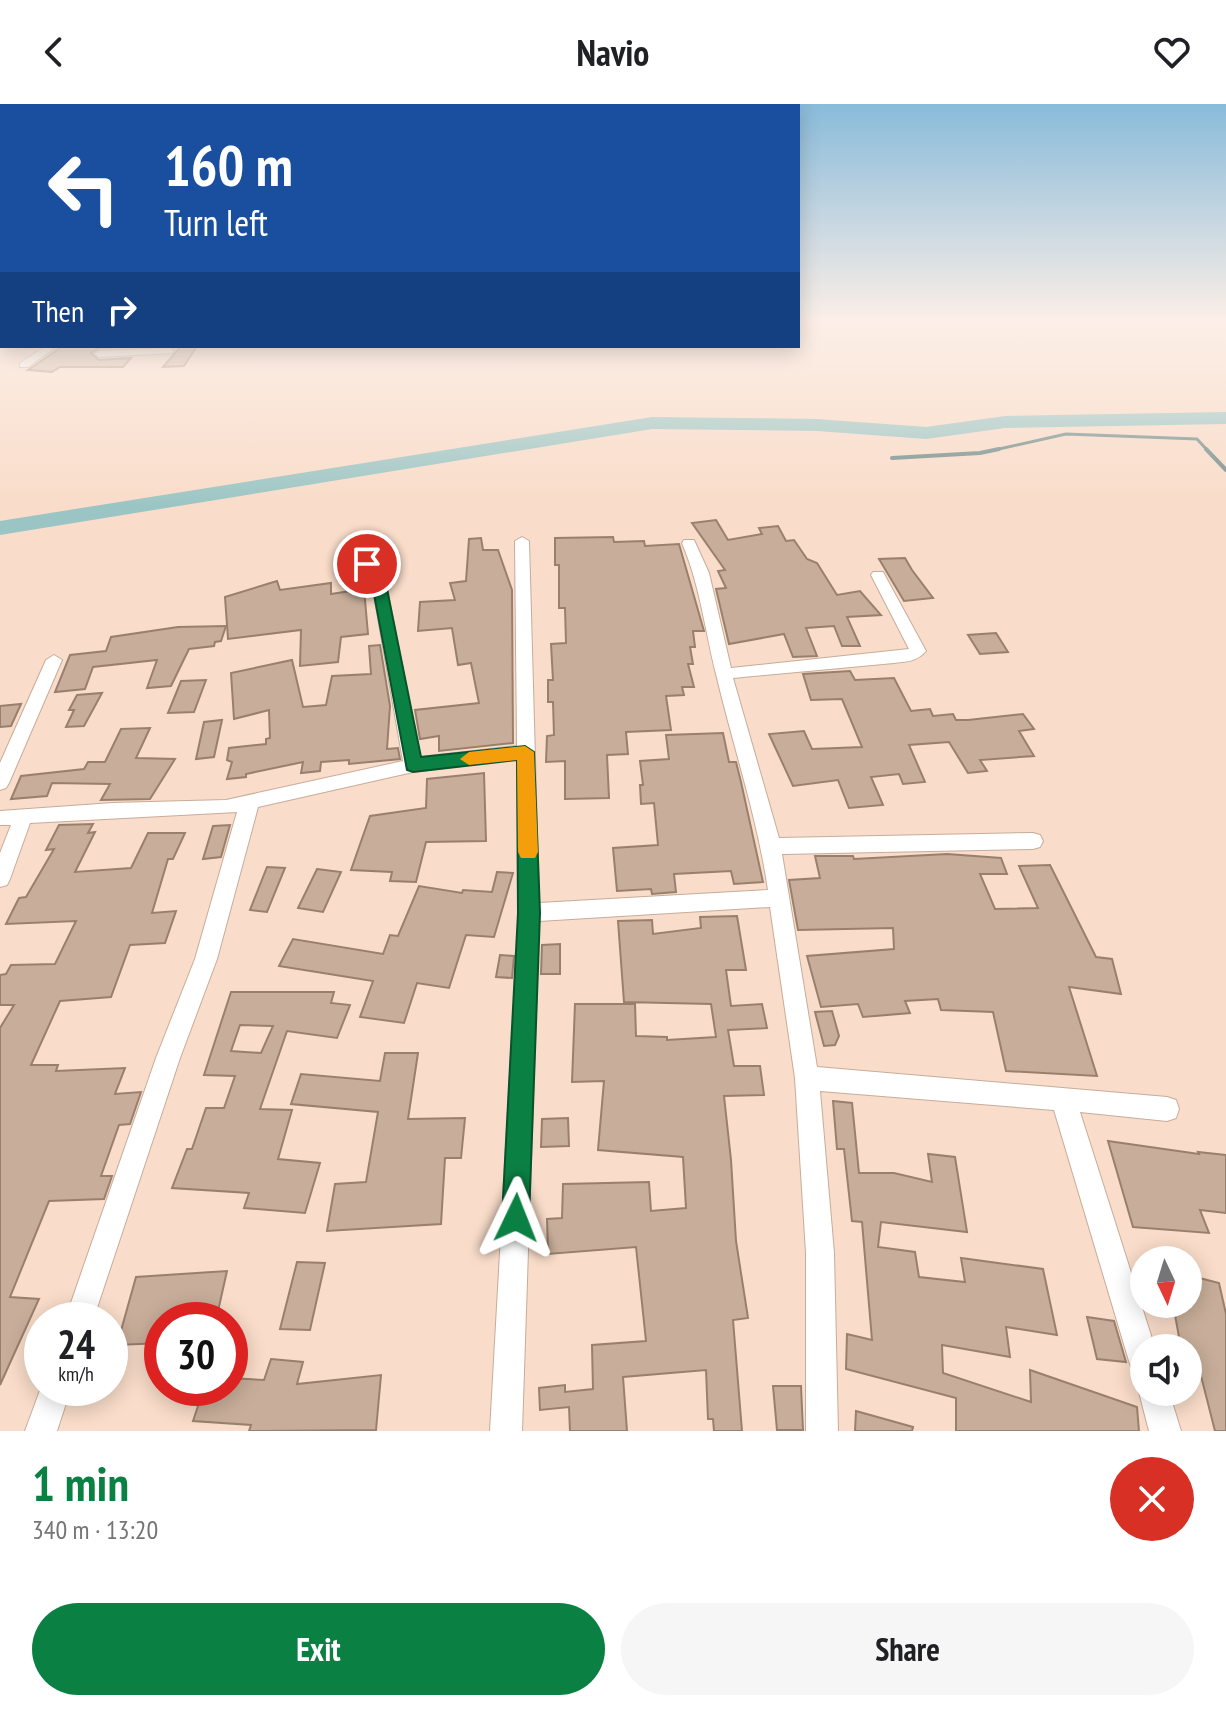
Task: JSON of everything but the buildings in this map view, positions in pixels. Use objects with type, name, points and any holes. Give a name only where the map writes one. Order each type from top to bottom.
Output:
[{"type":"street","points":[[506,1431],[529,913],[522,541]]},
{"type":"street","points":[[689,543],[702,573],[724,674],[771,846],[807,1078],[820,1253],[822,1431]]},
{"type":"street","points":[[367,564],[380,589],[413,765]]},
{"type":"street","points":[[724,674],[894,658],[918,651],[878,575]]},
{"type":"street","points":[[0,783],[54,660]]},
{"type":"street","points":[[0,818],[249,804],[413,765],[525,752]]},
{"type":"street","points":[[85,1302],[168,1058],[206,959],[249,804]]},
{"type":"street","points":[[0,879],[24,815]]},
{"type":"street","points":[[771,846],[1033,841]]},
{"type":"street","points":[[529,913],[779,898]]},
{"type":"street","points":[[807,1078],[1167,1109]]},
{"type":"street","points":[[1063,1098],[1136,1334]]},
{"type":"street","points":[[41,1431],[50,1406]]},
{"type":"street","points":[[1158,1406],[1165,1431]]},
{"type":"waterway","points":[[0,528],[652,423],[817,425],[926,433],[1005,422],[1226,418]]},
{"type":"waterway","points":[[998,449],[1066,434],[1197,439],[1208,451]]},
{"type":"waterway","points":[[892,458],[998,449]]},
{"type":"waterway","points":[[990,451],[998,449]]},
{"type":"waterway","points":[[1206,449],[1226,470]]},
{"type":"slow traffic","points":[[469,759],[525,752],[528,852]]},
{"type":"route","points":[[367,564],[380,589],[413,765],[525,752],[529,913],[516,1218]]}]
